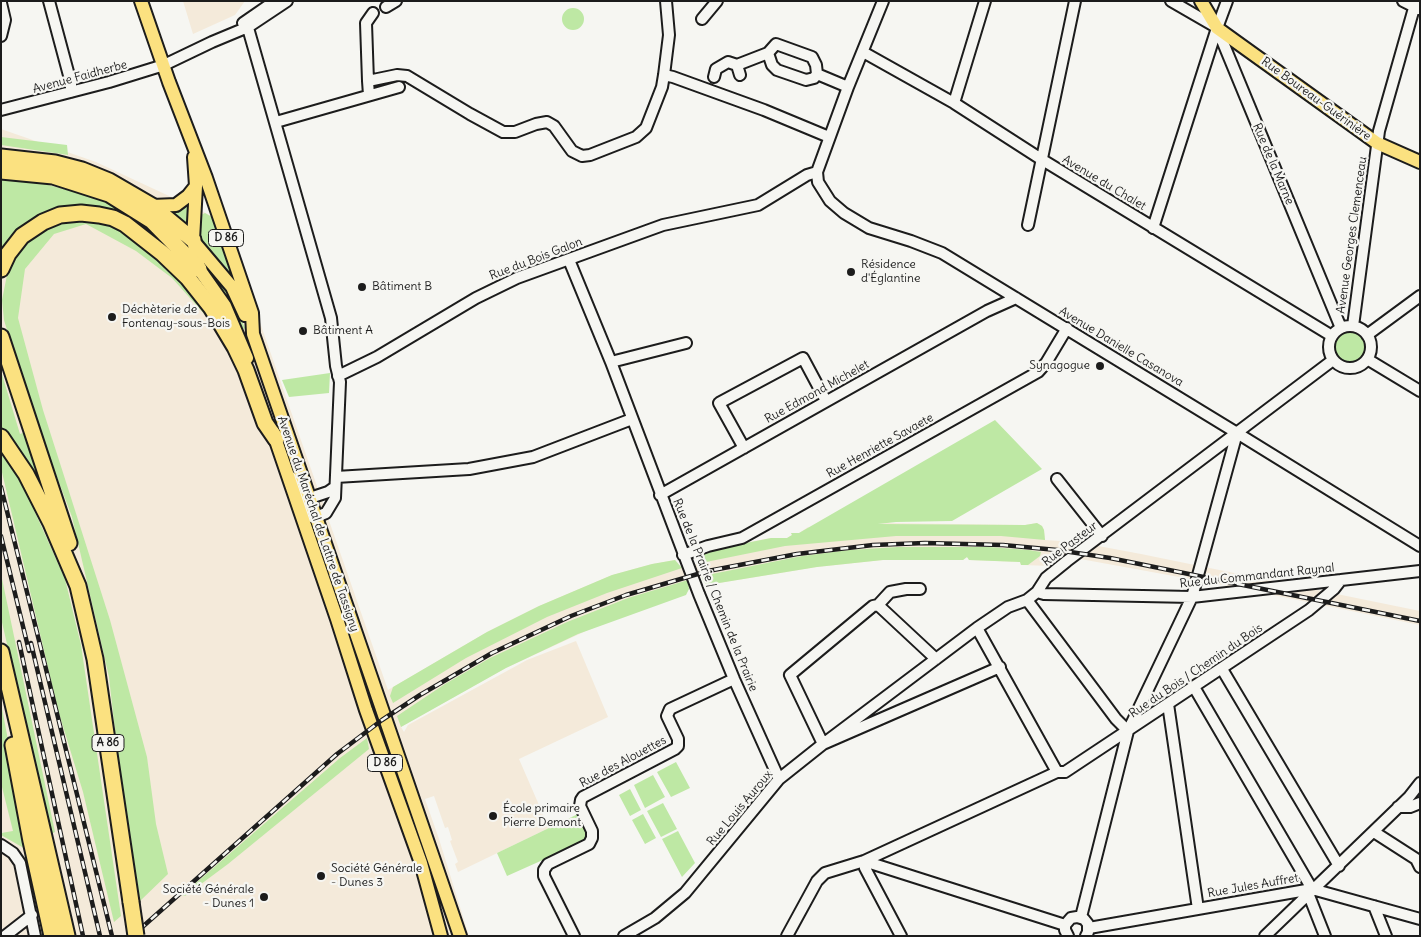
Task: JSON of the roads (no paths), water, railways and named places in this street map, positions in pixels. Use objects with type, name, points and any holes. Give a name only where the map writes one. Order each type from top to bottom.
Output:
[{"type":"highway","points":[[1,157],[55,163],[82,170],[109,181],[152,206],[193,240]]},
{"type":"highway","points":[[1,171],[53,176],[109,194],[152,221],[199,269]]},
{"type":"highway","points":[[1,269],[8,254],[22,236],[43,222],[60,215],[81,213],[99,215],[113,218],[125,224],[162,253],[188,278],[211,307],[235,347],[246,370],[265,424],[276,439]]},
{"type":"highway","points":[[1,337],[79,575],[78,586]]},
{"type":"highway","name":"A 86","points":[[1,438],[26,474],[43,507],[78,586],[95,658],[136,936]]},
{"type":"highway","points":[[3,659],[12,739],[31,841],[52,936]]},
{"type":"highway","points":[[3,659],[67,936]]},
{"type":"main road","points":[[141,1],[164,65]]},
{"type":"main road","name":"Rue de la Marne","points":[[1201,1],[1217,28]]},
{"type":"main road","name":"Rue Boureau-Guérinière","points":[[1217,28],[1377,143],[1420,162]]},
{"type":"main road","name":"Avenue du Maréchal de Lattre de Tassigny","points":[[164,65],[192,145],[206,178],[228,248],[252,313],[253,334],[460,936]]},
{"type":"main road","name":"D 86","points":[[192,145],[196,186],[193,240],[199,269],[225,306],[235,327],[276,439]]},
{"type":"main road","points":[[152,206],[176,205],[188,196],[196,186]]},
{"type":"main road","points":[[194,216],[201,208],[211,210],[228,248]]},
{"type":"main road","points":[[193,240],[232,287],[253,334]]},
{"type":"main road","name":"Avenue du Maréchal de Lattre de Tassigny","points":[[276,439],[366,710],[421,863],[441,936]]},
{"type":"street","points":[[49,1],[71,83],[71,92]]},
{"type":"street","points":[[247,24],[275,1]]},
{"type":"street","points":[[247,24],[287,1]]},
{"type":"street","points":[[386,7],[396,1]]},
{"type":"street","points":[[368,81],[397,75],[407,76],[503,132],[515,132],[544,122],[550,123],[572,151],[582,156],[590,155],[636,137],[646,128],[664,75],[669,36],[666,1]]},
{"type":"street","points":[[702,19],[717,1]]},
{"type":"street","points":[[817,172],[848,87],[884,1]]},
{"type":"street","points":[[954,103],[985,1]]},
{"type":"street","points":[[1028,225],[1075,1]]},
{"type":"street","points":[[1171,1],[1217,28]]},
{"type":"street","points":[[1153,228],[1227,1]]},
{"type":"street","points":[[1403,1],[1417,6]]},
{"type":"street","points":[[1,3],[5,20],[1,36]]},
{"type":"street","name":"Avenue Georges Clemenceau","points":[[1353,326],[1379,131],[1417,6]]},
{"type":"street","points":[[369,95],[366,23],[373,13]]},
{"type":"street","points":[[247,24],[333,326],[336,366],[340,382],[335,498],[326,512],[316,517],[311,517],[308,514],[296,481],[286,472]]},
{"type":"street","name":"Avenue Faidherbe","points":[[1,110],[164,65],[247,24]]},
{"type":"street","name":"Rue de la Marne","points":[[1217,28],[1341,328]]},
{"type":"street","points":[[714,77],[716,69],[728,62],[739,70],[768,53],[776,44],[809,56],[814,60],[817,74]]},
{"type":"street","name":"Avenue du Chalet","points":[[863,52],[954,103],[1041,159],[1332,336]]},
{"type":"street","points":[[768,53],[772,65],[778,70],[806,80],[814,78],[817,74]]},
{"type":"street","points":[[817,74],[848,87]]},
{"type":"street","points":[[664,75],[764,110],[829,136]]},
{"type":"street","points":[[276,122],[399,87]]},
{"type":"street","name":"Rue du Bois Galon","points":[[338,376],[377,357],[476,298],[517,278],[663,225],[758,204],[807,175],[817,172]]},
{"type":"street","name":"Avenue Danielle Casanova","points":[[817,172],[818,182],[830,201],[859,223],[878,232],[935,250],[1067,328],[1420,546]]},
{"type":"street","name":"Rue de la Prairie / Chemin de la Prairie","points":[[569,260],[611,362],[683,555],[734,679],[779,779]]},
{"type":"street","name":"Rue Edmond Michelet","points":[[987,311],[1003,290]]},
{"type":"street","points":[[1367,335],[1420,296]]},
{"type":"street","name":"Rue Edmond Michelet","points":[[660,495],[987,311],[1016,298]]},
{"type":"street","points":[[1353,326],[1361,329],[1367,335],[1371,347],[1368,358],[1357,367],[1351,368],[1338,365],[1333,360],[1328,349],[1332,336],[1341,328],[1353,326]]},
{"type":"street","name":"Rue Henriette Savaete","points":[[683,555],[708,546],[742,538],[1038,372],[1046,363],[1067,328]]},
{"type":"street","points":[[611,362],[686,343]]},
{"type":"street","points":[[744,448],[720,403],[803,358],[826,401]]},
{"type":"street","points":[[1368,358],[1420,391]]},
{"type":"street","name":"Rue Pasteur","points":[[823,744],[977,628],[1008,607],[1027,600],[1037,592],[1046,578],[1333,360]]},
{"type":"street","points":[[310,498],[328,492],[336,482],[469,469],[533,457],[632,419]]},
{"type":"street","points":[[1081,917],[1128,732],[1192,597],[1237,432]]},
{"type":"street","points":[[1058,479],[1102,536]]},
{"type":"street","name":"Rue du Commandant Raynal","points":[[1037,592],[1044,594],[1192,597],[1420,571]]},
{"type":"street","name":"Rue du Bois / Chemin du Bois","points":[[787,936],[817,881],[825,873],[864,861],[1057,772],[1065,772],[1128,732],[1316,605],[1342,580]]},
{"type":"street","points":[[823,744],[790,675],[873,606],[878,605],[890,592],[906,589],[920,590]]},
{"type":"street","points":[[1027,600],[1116,719],[1128,732]]},
{"type":"street","points":[[878,605],[936,659]]},
{"type":"street","points":[[977,628],[1057,772]]},
{"type":"street","name":"Rue Louis Auroux","points":[[624,936],[655,918],[686,893],[779,779],[823,744],[1000,667]]},
{"type":"street","points":[[1222,669],[1338,866]]},
{"type":"street","name":"Rue des Alouettes","points":[[574,936],[544,876],[544,870],[548,864],[589,844],[592,838],[592,831],[580,806],[581,800],[583,797],[675,749],[678,746],[678,739],[666,716],[670,709],[734,679]]},
{"type":"street","points":[[1194,687],[1310,891],[1325,936]]},
{"type":"street","points":[[1168,704],[1198,909]]},
{"type":"street","points":[[1265,936],[1374,832],[1418,788],[1420,783]]},
{"type":"street","points":[[1398,808],[1410,807],[1420,803]]},
{"type":"street","points":[[1374,832],[1416,859],[1420,868]]},
{"type":"street","points":[[1,845],[13,853],[20,863],[36,936]]},
{"type":"street","points":[[902,936],[864,868],[864,861],[1066,925]]},
{"type":"street","name":"Rue Jules Auffret","points":[[1087,932],[1198,909],[1310,891],[1420,919]]},
{"type":"street","points":[[1374,906],[1386,936]]},
{"type":"street","points":[[5,936],[32,915]]},
{"type":"street","points":[[1068,936],[1065,930],[1070,918],[1081,917],[1086,921],[1087,932]]},
{"type":"railway","points":[[1,487],[112,936]]},
{"type":"railway","points":[[1,536],[29,651]]},
{"type":"railway","points":[[139,930],[337,754],[382,720],[420,695],[492,653],[571,616],[626,595],[708,571],[797,554],[873,545],[925,543],[1003,545],[1057,550],[1110,558],[1420,621]]},
{"type":"railway","points":[[19,642],[83,936]]},
{"type":"railway","points":[[31,643],[100,936]]},
{"type":"place","name":"Résidence d'Églantine","points":[[851,272]]},
{"type":"place","name":"Bâtiment B","points":[[362,287]]},
{"type":"place","name":"Déchèterie de Fontenay-sous-Bois","points":[[112,317]]},
{"type":"place","name":"Bâtiment A","points":[[303,331]]},
{"type":"place","name":"Synagogue","points":[[1100,366]]},
{"type":"place","name":"École primaire Pierre Demont","points":[[493,816]]},
{"type":"place","name":"Société Générale - Dunes 3","points":[[321,876]]},
{"type":"place","name":"Société Générale - Dunes 1","points":[[264,897]]}]
